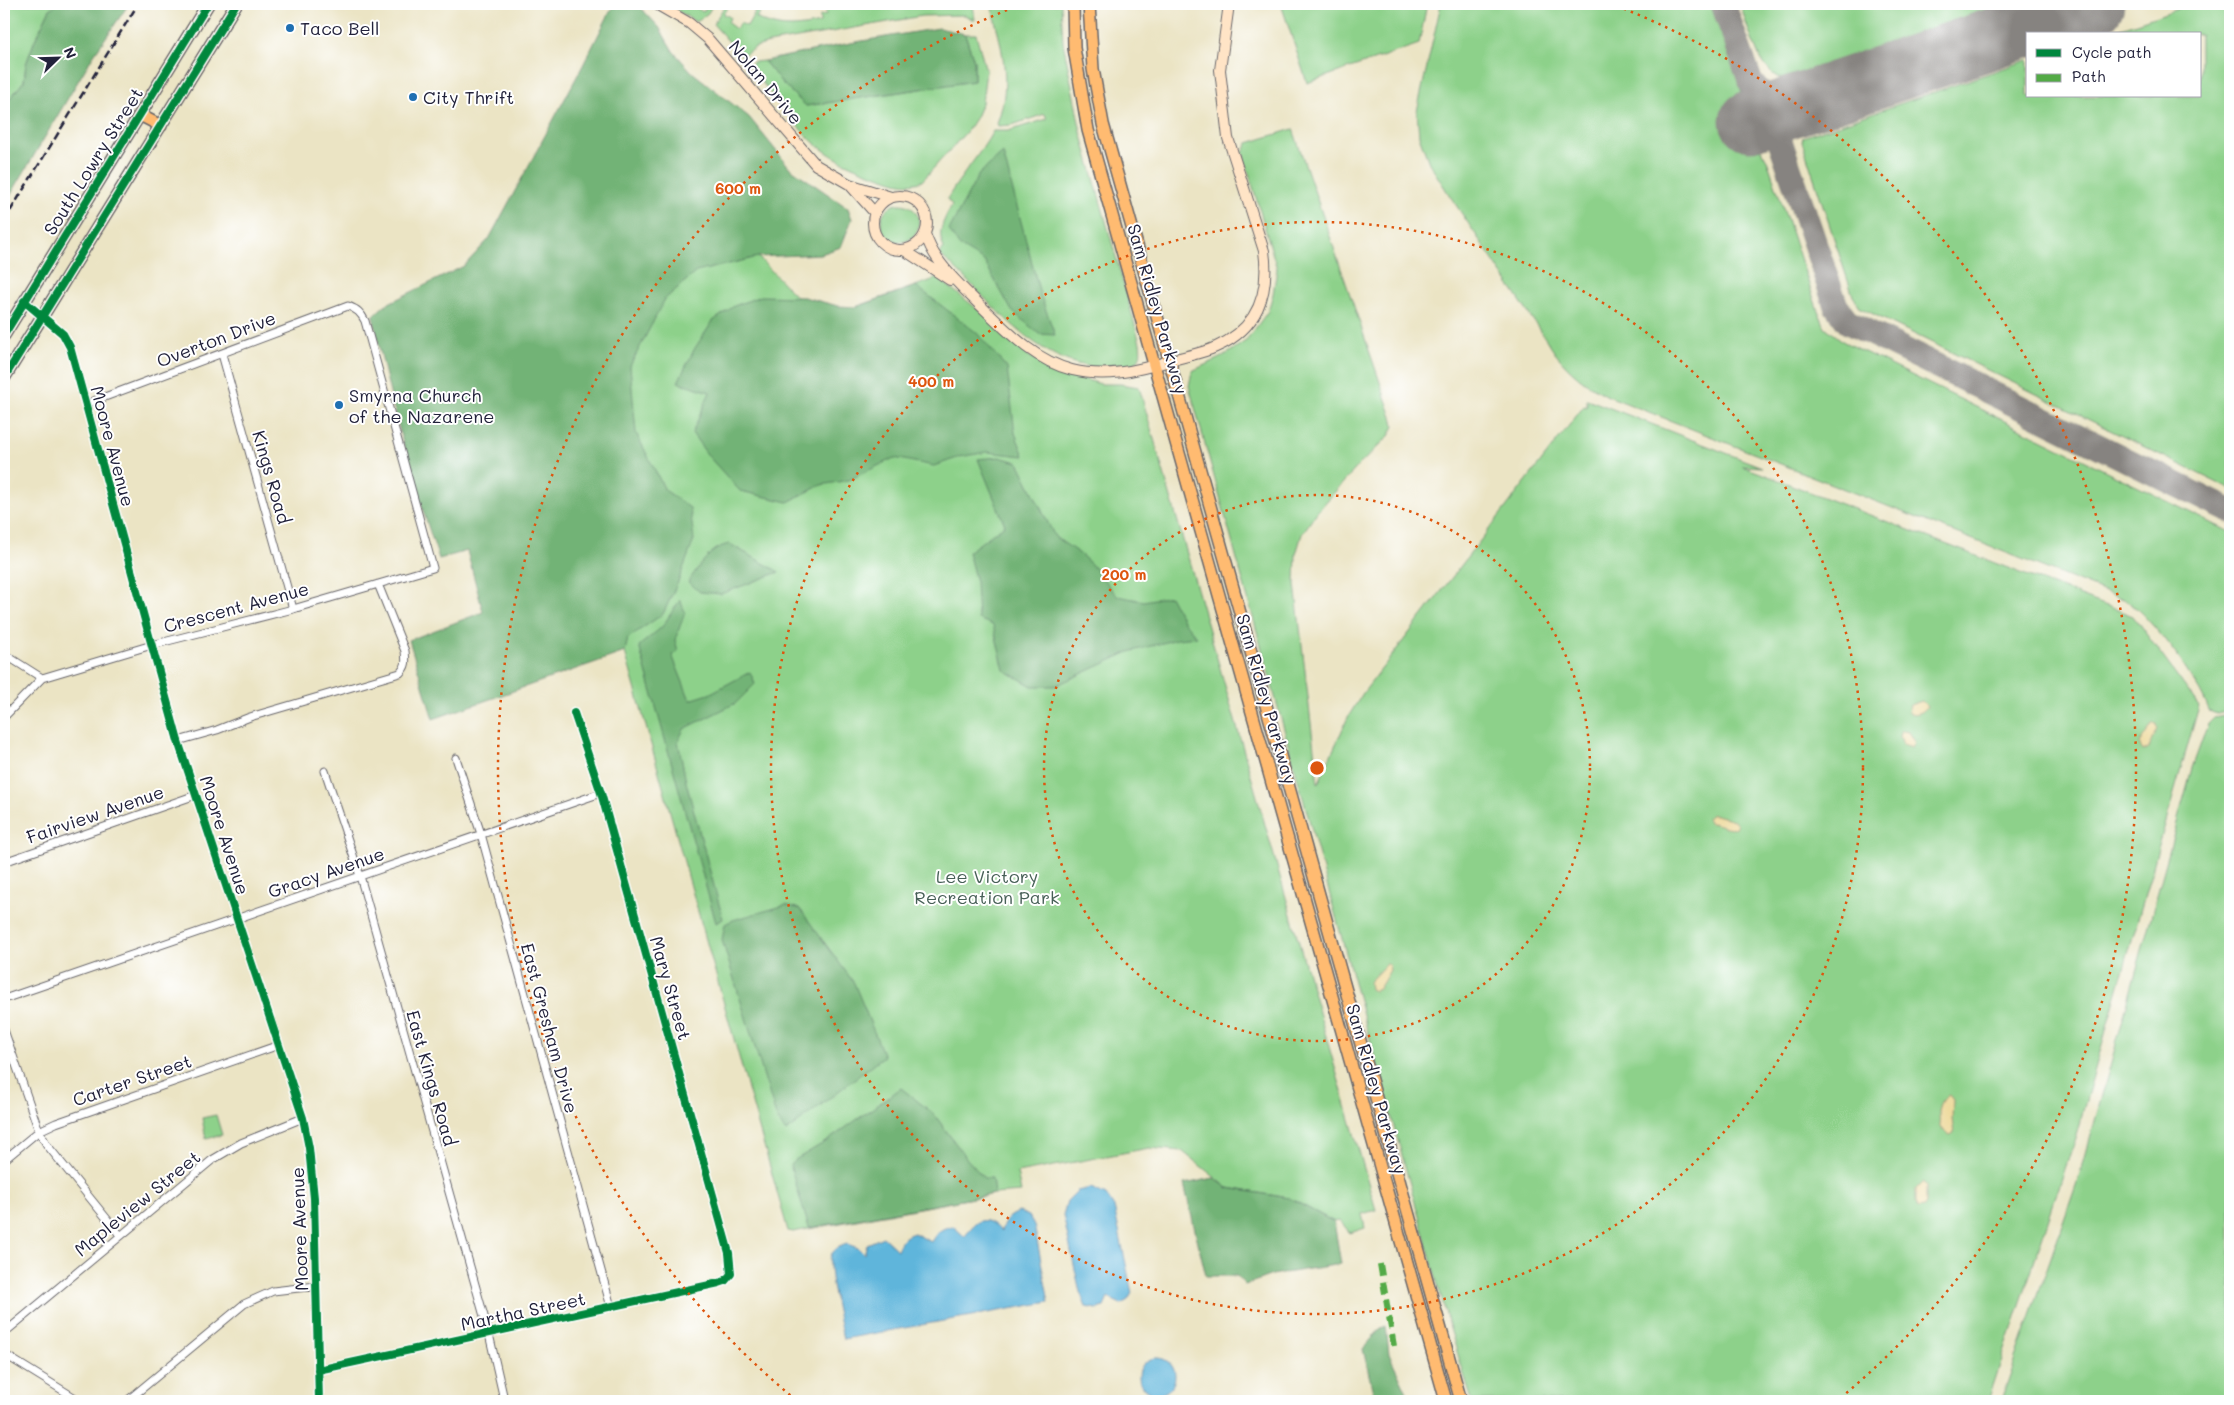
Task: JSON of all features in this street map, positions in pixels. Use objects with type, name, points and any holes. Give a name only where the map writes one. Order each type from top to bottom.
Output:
[{"type":"main road","name":"South Lowry Street","points":[[4,335],[208,4]]},
{"type":"main road","points":[[4,378],[236,4]]},
{"type":"main road","name":"Sam Ridley Parkway","points":[[1073,4],[1074,48],[1088,130],[1156,365],[1446,1401]]},
{"type":"main road","name":"Sam Ridley Parkway","points":[[1089,4],[1093,69],[1104,124],[1461,1401]]},
{"type":"main road","points":[[140,115],[161,126]]},
{"type":"street","name":"Nolan Drive","points":[[656,4],[689,23],[704,36],[810,159],[822,169],[849,184],[890,197]]},
{"type":"street","points":[[925,234],[913,247],[895,250],[880,242],[872,226],[874,212],[890,197],[905,196],[919,204],[926,218],[925,234],[935,255],[960,286],[1029,350],[1070,370],[1090,373],[1128,372],[1215,347],[1240,332],[1253,317],[1261,302],[1266,285],[1264,251],[1227,128],[1220,70],[1230,4]]},
{"type":"street","name":"Nolan Drive","points":[[849,184],[874,212]]},
{"type":"street","points":[[904,250],[960,286]]},
{"type":"street","name":"Moore Avenue","points":[[24,301],[64,334],[67,340],[178,741],[303,1118],[312,1168],[319,1401]]},
{"type":"street","name":"Overton Drive","points":[[86,404],[348,306],[357,310],[365,321],[433,568]]},
{"type":"street","name":"Kings Road","points":[[222,354],[293,609]]},
{"type":"street","name":"Crescent Avenue","points":[[4,716],[42,678],[152,645],[293,609],[433,568]]},
{"type":"street","points":[[178,741],[217,730],[250,717],[400,673],[405,668],[405,651],[378,584]]},
{"type":"street","points":[[4,654],[42,678]]},
{"type":"street","name":"Mary Street","points":[[574,713],[601,793],[729,1253],[731,1274]]},
{"type":"street","name":"East Gresham Drive","points":[[456,758],[481,834],[611,1308]]},
{"type":"street","name":"East Kings Road","points":[[326,770],[360,876],[489,1334],[503,1395]]},
{"type":"street","name":"Gracy Avenue","points":[[4,999],[601,793]]},
{"type":"street","name":"Fairview Avenue","points":[[4,862],[196,795]]},
{"type":"street","points":[[4,1030],[39,1131],[47,1145],[120,1235]]},
{"type":"street","name":"Carter Street","points":[[4,1160],[39,1131],[56,1122],[279,1045]]},
{"type":"street","name":"Mapleview Street","points":[[4,1333],[212,1160],[241,1143],[303,1118]]},
{"type":"street","name":"Martha Street","points":[[318,1370],[719,1284],[725,1281],[731,1274]]},
{"type":"street","points":[[128,1401],[248,1302],[273,1292],[316,1286]]},
{"type":"street","points":[[4,1354],[80,1401]]},
{"type":"green space","points":[[4,4],[57,4],[50,9],[35,40],[26,64],[24,81],[4,106]]},
{"type":"green space","points":[[57,4],[129,4],[93,56],[4,206],[4,106],[24,81],[26,64],[35,40],[50,9]]},
{"type":"green space","points":[[617,4],[638,5],[659,27],[673,51],[692,72],[749,117],[790,168],[848,208],[852,219],[841,247],[821,254],[758,257],[696,272],[665,299],[630,366],[636,433],[665,490],[690,508],[694,540],[663,614],[628,638],[625,652],[433,719],[409,640],[483,612],[467,551],[439,559],[402,439],[373,316],[385,305],[464,266],[489,239],[611,10]]},
{"type":"green space","points":[[666,4],[690,4],[703,12],[709,4],[713,4],[708,13],[696,22]]},
{"type":"green space","points":[[726,4],[730,4],[723,14],[730,17],[728,23],[736,29],[740,23],[747,26],[755,12],[750,8],[750,5],[760,11],[756,18],[772,25],[788,27],[820,23],[820,16],[826,15],[824,4],[973,4],[975,20],[964,15],[922,16],[769,43],[756,47],[742,56],[713,24]]},
{"type":"green space","points":[[991,4],[1061,4],[1063,42],[1081,132],[1140,343],[1140,356],[1134,363],[1124,366],[1095,367],[1069,361],[1044,349],[1000,313],[939,254],[944,248],[941,237],[942,226],[952,205],[947,199],[993,131],[1008,131],[1047,119],[1045,114],[1012,125],[998,126],[1005,78],[1002,49]]},
{"type":"green space","points":[[1281,4],[1427,4],[1419,44],[1307,83]]},
{"type":"green space","points":[[1441,4],[1712,4],[1761,150],[1767,160],[1825,327],[1844,342],[2230,532],[2230,711],[2217,714],[2209,711],[2204,698],[2185,667],[2149,621],[2126,600],[1608,396],[1592,387],[1573,372],[1555,353],[1448,193],[1429,163],[1419,136],[1417,111]]},
{"type":"green space","points":[[1740,4],[2002,4],[1857,54],[1849,57],[1849,62],[1815,75],[1794,80],[1783,79],[1773,74],[1765,64],[1752,39]]},
{"type":"green space","points":[[2192,4],[2230,4],[2230,489],[1861,308],[1853,296],[1802,142],[1803,137],[2026,61],[2026,98],[2202,98],[2202,32],[2110,32]]},
{"type":"green space","points":[[939,28],[965,34],[974,61],[974,81],[806,106],[783,84],[764,61],[850,43]]},
{"type":"green space","points":[[965,34],[976,34],[986,71],[982,103],[967,131],[922,181],[911,184],[896,182],[865,172],[843,162],[822,149],[794,122],[750,67],[753,62],[764,61],[783,84],[806,106],[974,81],[974,61]]},
{"type":"green space","name":"Lee Victory Recreation Park","points":[[634,128],[814,315],[841,312],[938,278],[985,315],[1029,356],[1069,375],[1101,384],[1139,387],[1376,1210],[1362,1214],[1365,1228],[1350,1233],[1340,1221],[1334,1222],[1289,1198],[1228,1188],[1182,1151],[1149,1148],[1017,1173],[1021,1192],[994,1194],[793,1232],[788,1231],[625,652],[495,276]]},
{"type":"green space","points":[[1293,129],[1394,426],[1389,436],[1359,465],[1317,512],[1302,534],[1296,554],[1295,584],[1318,784],[1348,717],[1363,693],[1584,406],[1587,407],[1587,399],[1762,467],[1742,466],[2133,616],[2199,706],[2075,1139],[1988,1401],[1472,1401],[1449,1325],[1189,386],[1192,371],[1224,356],[1247,340],[1268,311],[1277,269],[1243,153],[1248,143]]},
{"type":"green space","points":[[1003,153],[1040,294],[1055,335],[1039,334],[1012,311],[984,261],[959,246],[949,230],[979,174]]},
{"type":"green space","points":[[900,204],[907,205],[913,210],[918,216],[918,230],[913,236],[907,241],[900,242],[893,241],[887,236],[882,230],[881,223],[882,216],[887,210],[893,205]]},
{"type":"green space","points":[[916,286],[977,333],[1007,368],[1015,433],[1024,456],[987,452],[960,457],[934,466],[894,458],[849,480],[821,485],[788,502],[740,491],[709,457],[692,433],[710,392],[678,382],[695,348],[713,321],[734,306],[761,296],[804,297],[838,306],[856,307]]},
{"type":"green space","points":[[999,457],[1018,462],[1055,537],[1091,564],[1117,596],[1144,601],[1170,596],[1184,622],[1197,637],[1177,639],[1129,652],[1055,686],[1032,686],[1004,670],[993,625],[978,619],[976,582],[968,552],[1005,525],[978,459]]},
{"type":"green space","points":[[730,544],[779,572],[721,594],[700,592],[688,582],[711,553]]},
{"type":"green space","points":[[680,600],[685,612],[675,640],[678,651],[672,655],[690,700],[709,694],[750,672],[755,684],[736,703],[684,729],[678,741],[686,782],[723,919],[716,923],[639,646],[662,627]]},
{"type":"green space","points":[[2230,715],[2230,1401],[2001,1401],[2082,1168],[2192,768],[2208,724],[2214,718]]},
{"type":"green space","points":[[786,905],[800,909],[854,983],[884,1056],[786,1132],[777,1119],[722,940],[725,924]]},
{"type":"green space","points":[[901,1088],[934,1114],[967,1159],[984,1178],[992,1178],[994,1194],[809,1228],[790,1165]]},
{"type":"green space","points":[[216,1115],[222,1135],[206,1139],[202,1118]]},
{"type":"green space","points":[[1214,1178],[1228,1188],[1289,1198],[1334,1222],[1341,1264],[1272,1275],[1245,1285],[1237,1276],[1206,1276],[1184,1184]]},
{"type":"green space","points":[[1386,1326],[1389,1354],[1411,1401],[1375,1401],[1363,1349],[1381,1328]]},
{"type":"sand","points":[[1922,701],[1927,706],[1924,710],[1916,714],[1908,712],[1910,705]]},
{"type":"sand","points":[[2153,723],[2157,724],[2158,729],[2149,748],[2143,751],[2139,744]]},
{"type":"sand","points":[[1902,731],[1908,732],[1915,743],[1912,748],[1903,745],[1900,736]]},
{"type":"sand","points":[[1712,814],[1734,820],[1737,827],[1730,828],[1709,823],[1707,818]]},
{"type":"sand","points":[[1386,964],[1389,965],[1390,970],[1379,989],[1374,991],[1370,989],[1369,982]]},
{"type":"sand","points":[[1949,1095],[1953,1100],[1952,1119],[1954,1134],[1950,1136],[1942,1128],[1939,1116],[1941,1103]]},
{"type":"sand","points":[[1923,1182],[1926,1186],[1926,1202],[1924,1207],[1918,1208],[1916,1189]]},
{"type":"water","points":[[1091,1188],[1106,1195],[1114,1207],[1132,1293],[1128,1300],[1121,1304],[1108,1298],[1104,1307],[1096,1309],[1086,1307],[1080,1292],[1063,1215],[1067,1201],[1077,1191]]},
{"type":"water","points":[[1019,1212],[1029,1216],[1034,1225],[1049,1302],[843,1339],[830,1271],[831,1255],[836,1249],[847,1244],[858,1248],[864,1254],[867,1244],[883,1237],[897,1250],[903,1239],[911,1234],[914,1233],[931,1242],[940,1231],[953,1226],[965,1237],[973,1226],[981,1221],[990,1222],[1001,1231],[1008,1219]]},
{"type":"water","points":[[1157,1358],[1170,1363],[1175,1376],[1170,1389],[1157,1394],[1144,1389],[1139,1376],[1144,1363]]},
{"type":"taxiway","points":[[1723,4],[1751,83],[1764,95],[1836,306],[1848,322],[2230,511]]},
{"type":"runway","points":[[1750,121],[2094,4]]},
{"type":"railway","points":[[4,221],[138,4]]},
{"type":"marked path","points":[[1380,1264],[1394,1346]]},
{"type":"cycle path","points":[[4,335],[208,4]]},
{"type":"cycle path","points":[[4,378],[236,4]]},
{"type":"cycle path","points":[[24,301],[63,334],[70,347],[178,741],[303,1118],[309,1148],[314,1198],[319,1401]]},
{"type":"cycle path","points":[[318,1370],[719,1283],[725,1281],[731,1274],[729,1253],[601,793],[574,713]]},
{"type":"place","name":"Taco Bell","points":[[290,28]]},
{"type":"place","name":"City Thrift","points":[[413,97]]},
{"type":"place","name":"Smyrna Church of the Nazarene","points":[[339,405]]}]
